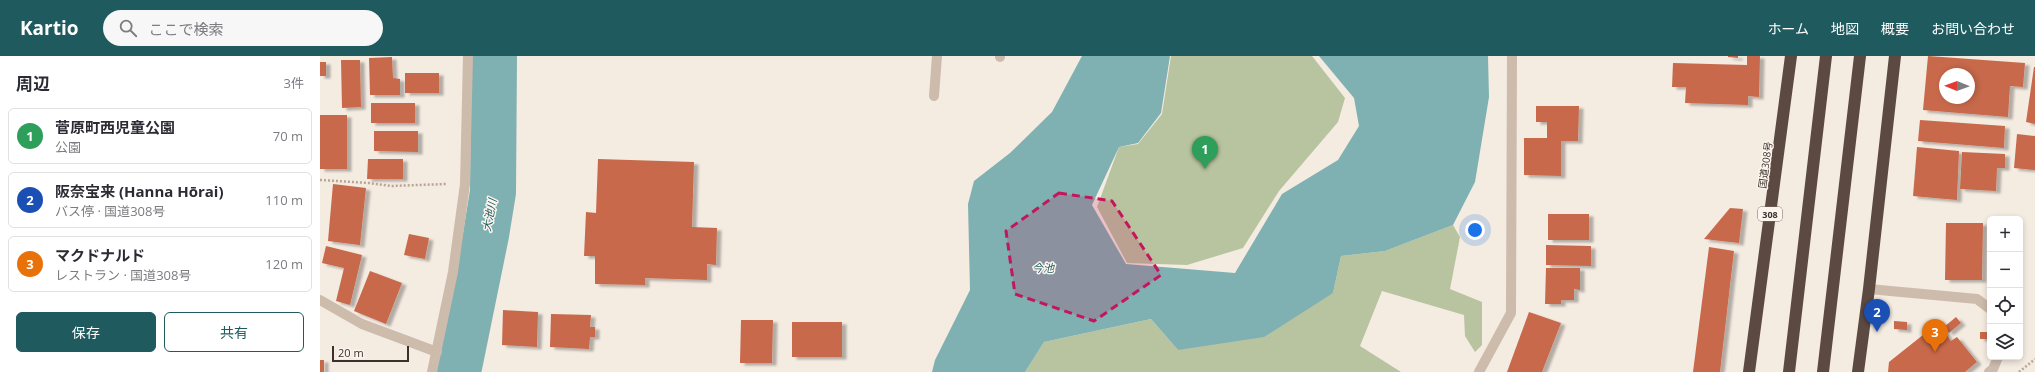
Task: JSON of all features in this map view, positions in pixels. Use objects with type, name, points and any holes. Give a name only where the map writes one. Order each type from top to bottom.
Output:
[{"type":"highway","name":"国道308号","points":[[1749,372],[1791,56]]},
{"type":"highway","points":[[1789,372],[1826,56]]},
{"type":"highway","points":[[1823,372],[1860,56]]},
{"type":"highway","points":[[1858,372],[1869,289],[1895,56]]},
{"type":"street","points":[[433,372],[454,272],[465,184],[468,56]]},
{"type":"street","points":[[934,96],[937,56]]},
{"type":"street","points":[[1479,372],[1511,312],[1512,56]]},
{"type":"street","points":[[1869,289],[1977,299],[1987,307]]},
{"type":"street","points":[[320,300],[362,324],[437,352]]},
{"type":"street","points":[[1989,372],[1993,369],[1997,360]]},
{"type":"path","points":[[320,180],[391,186],[465,184]]},
{"type":"path","points":[[2018,372],[2035,359]]},
{"type":"highlighted area","points":[[1059,193],[1112,201],[1161,275],[1094,321],[1015,294],[1006,231]]},
{"type":"green space","points":[[1171,56],[1312,56],[1345,98],[1338,122],[1279,191],[1243,248],[1187,265],[1127,263],[1097,207],[1119,147],[1138,144],[1162,114]]},
{"type":"green space","points":[[1453,225],[1460,237],[1450,289],[1482,302],[1482,345],[1475,352],[1465,336],[1464,315],[1382,291],[1360,346],[1401,372],[1025,372],[1044,342],[1151,319],[1178,350],[1333,293],[1341,256],[1385,251]]},
{"type":"water","name":"今池","points":[[1082,56],[1170,56],[1161,113],[1138,143],[1119,147],[1092,205],[1126,264],[1235,273],[1282,194],[1338,160],[1359,126],[1354,98],[1319,56],[1488,56],[1489,97],[1475,182],[1453,225],[1385,251],[1341,256],[1333,293],[1264,337],[1178,350],[1151,319],[1044,342],[1025,372],[932,372],[935,360],[970,290],[968,204],[974,181],[1010,153],[1052,112]]},
{"type":"building","points":[[1738,56],[1738,58],[1728,57]]},
{"type":"building","points":[[1747,56],[1760,56],[1759,97],[1748,96],[1748,105],[1685,103],[1686,87],[1672,87],[1673,63],[1747,65]]},
{"type":"building","points":[[1928,56],[2025,63],[2023,87],[2010,86],[2008,117],[1923,110]]},
{"type":"building","points":[[392,57],[393,78],[400,79],[400,95],[370,95],[369,58]]},
{"type":"building","points":[[341,60],[360,60],[361,107],[342,108]]},
{"type":"building","points":[[320,62],[326,62],[326,76],[320,76]]},
{"type":"building","points":[[2035,67],[2035,124],[2026,122]]},
{"type":"building","points":[[405,73],[439,73],[439,93],[405,93]]},
{"type":"building","points":[[371,103],[415,103],[415,123],[371,123]]},
{"type":"building","points":[[1536,106],[1579,106],[1578,141],[1561,141],[1561,176],[1524,175],[1524,138],[1547,138],[1547,122],[1536,122]]},
{"type":"building","points":[[320,115],[347,115],[347,169],[320,169]]},
{"type":"building","points":[[1920,120],[2005,126],[2004,148],[1918,141]]},
{"type":"building","points":[[374,131],[418,131],[418,152],[374,151]]},
{"type":"building","points":[[2017,134],[2035,136],[2035,170],[2014,168]]},
{"type":"building","points":[[1917,147],[1959,151],[1957,200],[1913,196]]},
{"type":"building","points":[[1962,152],[2005,154],[2005,168],[1997,168],[1996,191],[1960,189]]},
{"type":"building","points":[[368,159],[403,159],[403,179],[367,179]]},
{"type":"building","points":[[598,159],[694,162],[692,227],[717,228],[716,265],[707,264],[707,280],[645,278],[645,285],[595,284],[595,256],[584,256],[586,212],[596,213]]},
{"type":"building","points":[[333,184],[366,188],[360,245],[328,241]]},
{"type":"building","points":[[1730,208],[1743,209],[1739,243],[1704,239]]},
{"type":"building","points":[[1548,214],[1589,214],[1589,240],[1548,240]]},
{"type":"building","points":[[1946,223],[1983,223],[1982,280],[1945,280]]},
{"type":"building","points":[[409,234],[429,238],[425,259],[404,255]]},
{"type":"building","points":[[1546,245],[1591,246],[1591,266],[1546,265]]},
{"type":"building","points":[[326,246],[362,255],[350,305],[336,301],[344,268],[322,263]]},
{"type":"building","points":[[1709,247],[1734,251],[1720,372],[1693,372]]},
{"type":"building","points":[[1546,268],[1580,268],[1580,290],[1574,289],[1574,300],[1561,300],[1561,304],[1545,304]]},
{"type":"building","points":[[370,271],[402,283],[386,324],[354,311]]},
{"type":"building","points":[[503,310],[538,312],[537,347],[502,345]]},
{"type":"building","points":[[1529,312],[1561,323],[1542,372],[1507,372]]},
{"type":"building","points":[[551,314],[591,315],[590,327],[595,327],[595,337],[590,337],[589,349],[550,347]]},
{"type":"building","points":[[1956,317],[1961,323],[1949,333],[1944,327]]},
{"type":"building","points":[[741,320],[773,320],[772,363],[740,363]]},
{"type":"building","points":[[1894,321],[1907,322],[1907,330],[1894,329]]},
{"type":"building","points":[[792,322],[842,322],[842,357],[792,357]]},
{"type":"building","points":[[1938,323],[1951,341],[1957,337],[1977,362],[1965,372],[1888,372],[1889,362]]},
{"type":"building","points":[[1980,332],[1987,332],[1987,339],[1980,339]]},
{"type":"building","points":[[320,360],[324,360],[324,372],[320,372]]},
{"type":"waterway","name":"大池川","points":[[458,372],[486,235],[493,192],[494,56]]},
{"type":"place","name":"菅原町西児童公園","points":[[1205,169]]},
{"type":"place","name":"阪奈宝来 (Hanna Hōrai)","points":[[1877,332]]},
{"type":"place","name":"マクドナルド","points":[[1935,352]]}]
